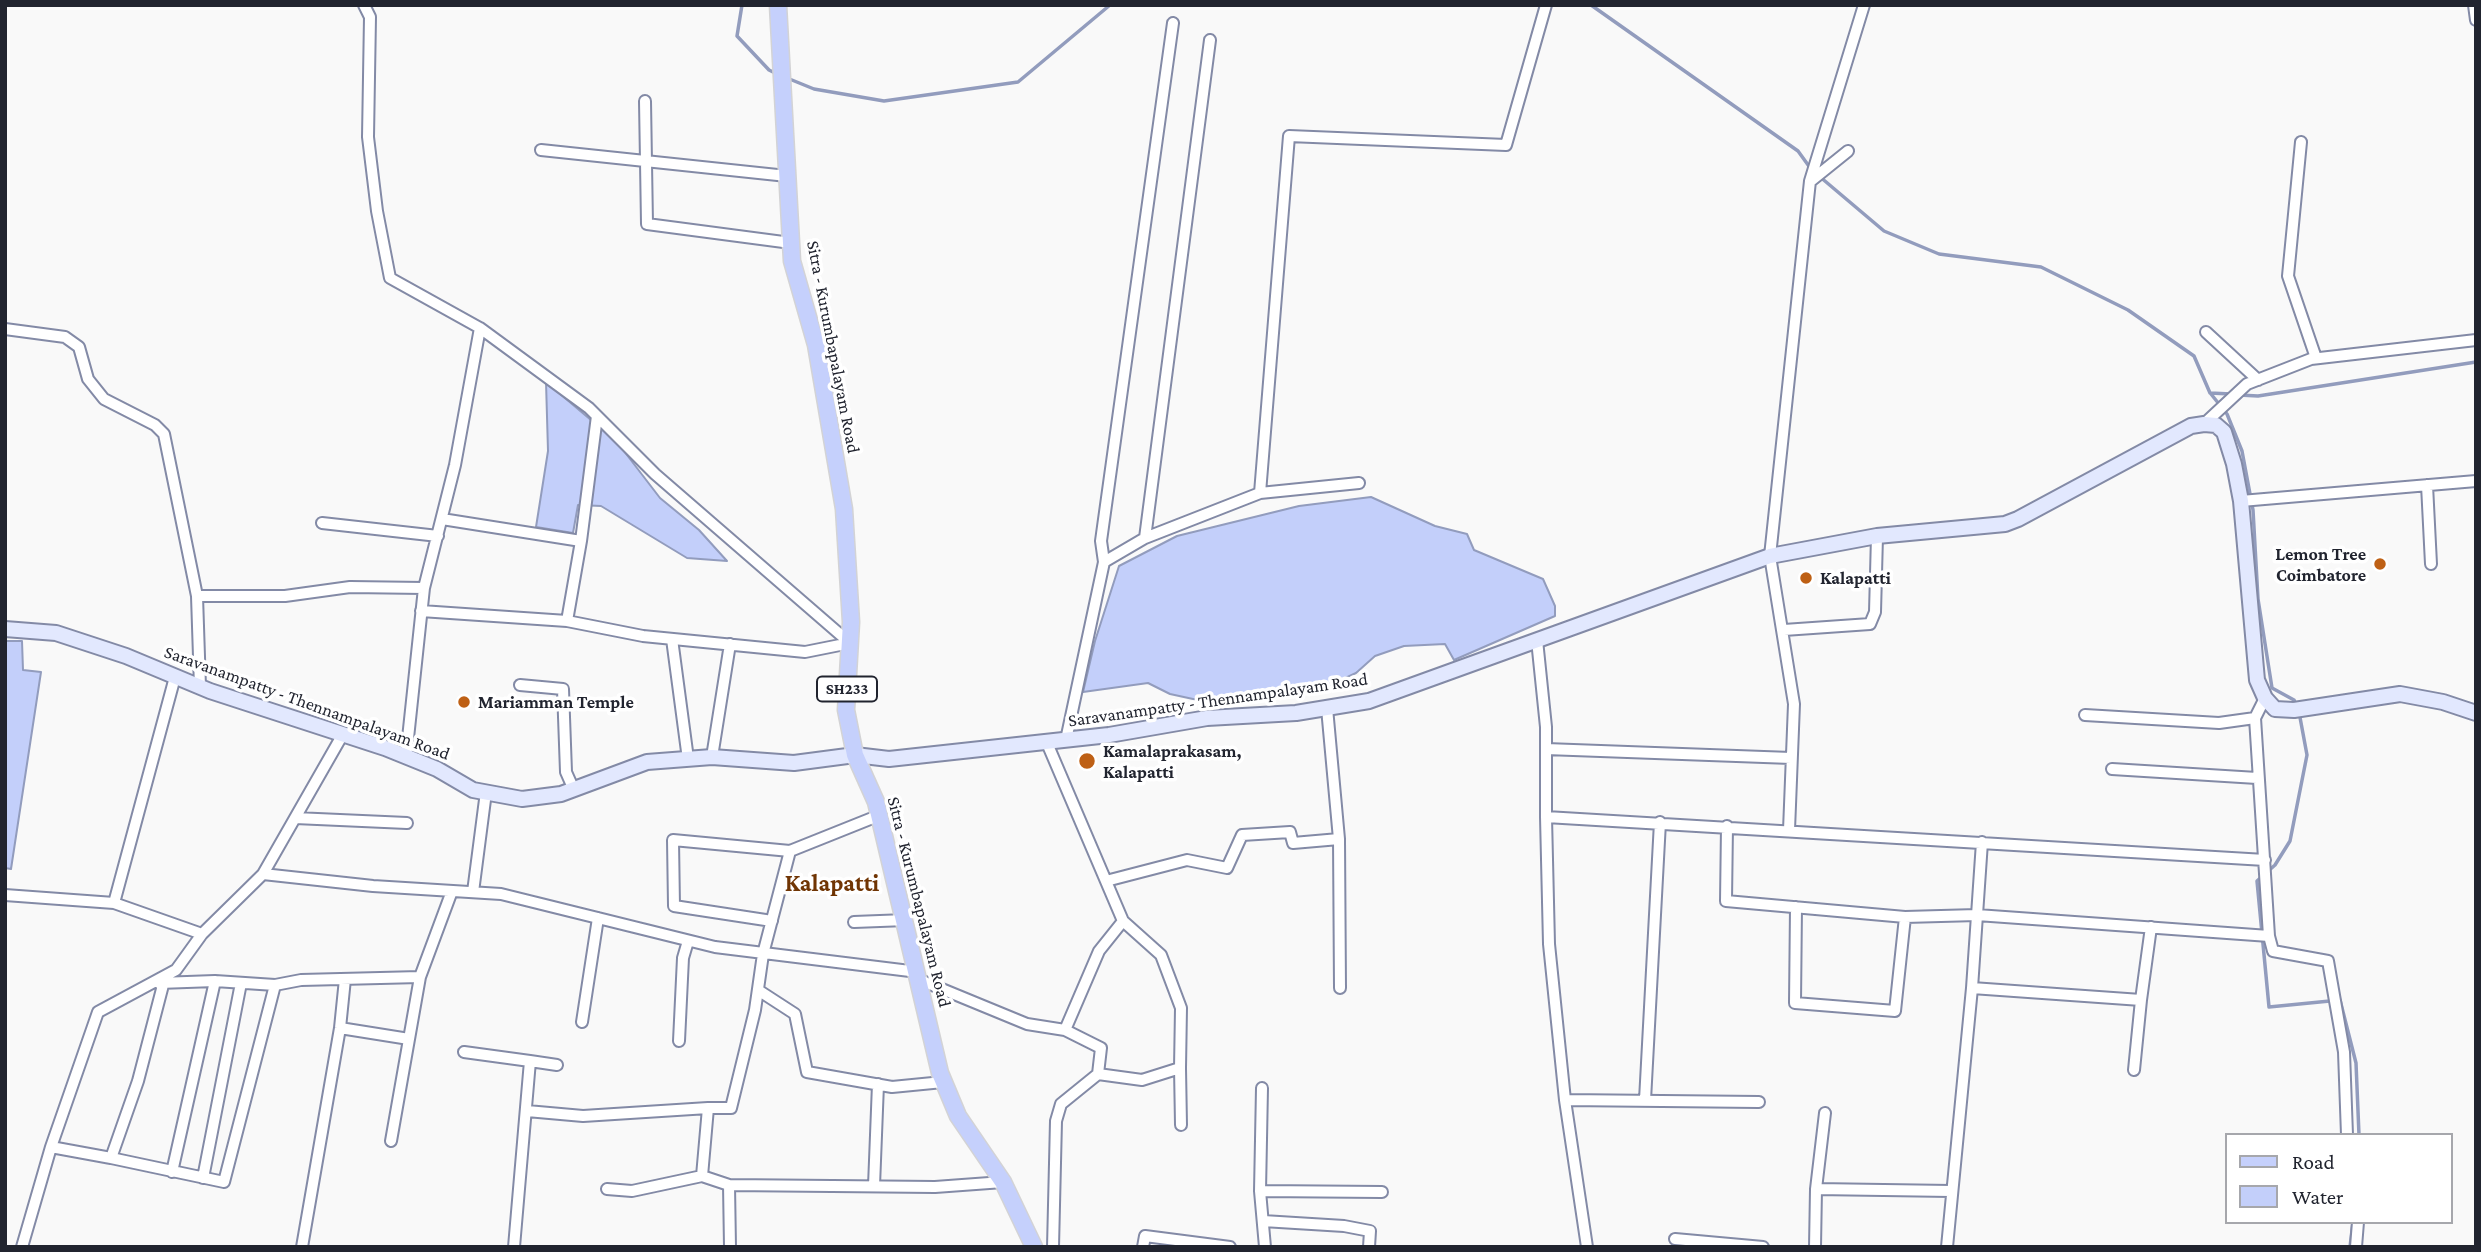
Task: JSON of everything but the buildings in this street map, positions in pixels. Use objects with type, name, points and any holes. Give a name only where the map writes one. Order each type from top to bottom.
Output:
[{"type":"main road","name":"Sitra - Kurumbapalayam Road","points":[[778,5],[792,261],[816,345],[844,509],[850,643],[846,710],[855,755],[880,815],[943,1082],[958,1116],[1003,1182],[1034,1247]]},
{"type":"main road","name":"Saravanampatty - Thennampalayam Road","points":[[5,629],[56,633],[126,656],[200,687],[407,757],[437,769],[473,789],[522,799],[574,790],[647,762],[712,757],[794,763],[855,755],[888,760],[1047,743],[1208,718],[1327,708],[1369,701],[1770,556],[1877,536],[2005,524],[2209,419]]},
{"type":"main road","points":[[2209,419],[2224,432],[2248,500],[2258,680],[2265,698],[2275,709],[2299,710],[2400,694],[2443,702],[2476,713]]},
{"type":"street","points":[[364,5],[370,17],[368,137],[377,211],[390,278],[480,328],[597,416],[655,474],[850,643]]},
{"type":"street","points":[[1260,493],[1289,136],[1506,145],[1546,5]]},
{"type":"street","points":[[1788,830],[1794,704],[1770,556],[1811,181],[1864,5]]},
{"type":"street","points":[[1066,740],[1104,562],[1101,541],[1173,23]]},
{"type":"street","points":[[1144,538],[1210,40]]},
{"type":"street","points":[[645,101],[647,224],[791,243]]},
{"type":"street","points":[[2301,142],[2288,276],[2316,358]]},
{"type":"street","points":[[541,150],[787,176]]},
{"type":"street","points":[[1811,181],[1848,151]]},
{"type":"street","points":[[407,757],[421,611],[456,465],[480,328]]},
{"type":"street","points":[[5,329],[65,337],[79,347],[88,379],[104,399],[155,425],[164,434],[197,596],[200,687]]},
{"type":"street","points":[[2206,332],[2253,382]]},
{"type":"street","points":[[2209,419],[2253,382],[2316,358],[2476,340]]},
{"type":"street","points":[[567,621],[581,541],[597,416]]},
{"type":"street","points":[[2248,500],[2476,481]]},
{"type":"street","points":[[1104,562],[1144,538],[1260,493],[1359,483]]},
{"type":"street","points":[[2427,485],[2431,564]]},
{"type":"street","points":[[442,519],[581,541]]},
{"type":"street","points":[[322,523],[439,536]]},
{"type":"street","points":[[1784,630],[1870,624],[1875,612],[1877,536]]},
{"type":"street","points":[[197,596],[285,596],[350,587],[425,588]]},
{"type":"street","points":[[421,611],[567,621],[672,639],[805,652],[850,643]]},
{"type":"street","points":[[672,639],[688,759]]},
{"type":"street","points":[[1537,640],[1546,749],[1549,944],[1565,1100],[1587,1247]]},
{"type":"street","points":[[712,757],[730,644]]},
{"type":"street","points":[[114,903],[175,677]]},
{"type":"street","points":[[520,685],[563,689],[566,772],[574,790]]},
{"type":"street","points":[[2265,698],[2255,718],[2265,869],[2265,936],[2273,951],[2328,961],[2344,1052],[2347,1133]]},
{"type":"street","points":[[1327,708],[1339,839],[1340,988]]},
{"type":"street","points":[[2085,715],[2188,722],[2255,718]]},
{"type":"street","points":[[22,1247],[51,1147],[98,1012],[158,983],[176,970],[202,934],[263,874],[342,734]]},
{"type":"street","points":[[1047,743],[1123,921],[1161,955],[1181,1008],[1181,1125]]},
{"type":"street","points":[[1546,749],[1791,758]]},
{"type":"street","points":[[2112,769],[2257,778]]},
{"type":"street","points":[[473,892],[485,792]]},
{"type":"street","points":[[772,921],[674,906],[673,841],[790,851],[880,815]]},
{"type":"street","points":[[1546,817],[1982,842],[2265,869]]},
{"type":"street","points":[[295,818],[407,823]]},
{"type":"street","points":[[1645,1100],[1660,822]]},
{"type":"street","points":[[1727,826],[1726,901],[1905,917],[1977,915],[2265,936]]},
{"type":"street","points":[[1106,881],[1186,860],[1227,868],[1242,835],[1290,832],[1293,843],[1339,839]]},
{"type":"street","points":[[1947,1247],[1972,988],[1982,842]]},
{"type":"street","points":[[527,1111],[583,1116],[731,1108],[758,990],[763,954],[790,851]]},
{"type":"street","points":[[263,874],[501,894],[688,941],[919,976],[1027,1024],[1065,1030],[1101,1048],[1098,1074],[1061,1104],[1056,1121],[1053,1247]]},
{"type":"street","points":[[391,1141],[420,976],[452,891]]},
{"type":"street","points":[[5,895],[114,903],[202,934]]},
{"type":"street","points":[[1796,907],[1795,1003],[1895,1011],[1905,917]]},
{"type":"street","points":[[582,1022],[598,918]]},
{"type":"street","points":[[854,922],[906,920]]},
{"type":"street","points":[[1065,1030],[1099,951],[1123,921]]},
{"type":"street","points":[[2134,1070],[2151,927]]},
{"type":"street","points":[[679,1041],[682,958],[688,941]]},
{"type":"street","points":[[158,983],[215,981],[275,985],[420,976]]},
{"type":"street","points":[[302,1247],[340,1028],[345,979]]},
{"type":"street","points":[[172,1172],[215,981]]},
{"type":"street","points":[[111,1158],[138,1080],[158,983]]},
{"type":"street","points":[[202,1178],[241,983]]},
{"type":"street","points":[[51,1147],[224,1182],[275,985]]},
{"type":"street","points":[[1972,988],[2141,1000]]},
{"type":"street","points":[[758,990],[795,1014],[807,1073],[892,1087],[943,1082]]},
{"type":"street","points":[[340,1028],[409,1039]]},
{"type":"street","points":[[464,1052],[557,1065]]},
{"type":"street","points":[[514,1247],[530,1061]]},
{"type":"street","points":[[1098,1074],[1142,1080],[1180,1068]]},
{"type":"street","points":[[874,1186],[878,1084]]},
{"type":"street","points":[[1261,1246],[1262,1088]]},
{"type":"street","points":[[1565,1100],[1759,1102]]},
{"type":"street","points":[[702,1176],[708,1108]]},
{"type":"street","points":[[1815,1247],[1816,1189],[1825,1112]]},
{"type":"street","points":[[607,1189],[632,1191],[702,1176],[729,1185],[935,1187],[1003,1182]]},
{"type":"street","points":[[729,1185],[730,1247]]},
{"type":"street","points":[[1816,1189],[1951,1191]]},
{"type":"street","points":[[1260,1191],[1382,1192]]},
{"type":"street","points":[[1263,1220],[1344,1226],[1370,1231],[1369,1247]]},
{"type":"street","points":[[2356,1247],[2358,1224]]},
{"type":"street","points":[[1143,1247],[1145,1237],[1230,1247]]},
{"type":"street","points":[[1675,1239],[1763,1247]]},
{"type":"water","points":[[546,382],[617,442],[660,498],[699,530],[727,561],[687,558],[601,506],[578,505],[573,533],[536,527],[548,451]]},
{"type":"water","points":[[1371,497],[1435,526],[1467,534],[1474,550],[1543,579],[1555,606],[1555,616],[1454,660],[1445,644],[1404,646],[1375,656],[1356,673],[1326,687],[1310,690],[1216,704],[1170,694],[1148,683],[1083,692],[1095,641],[1119,566],[1177,536],[1299,506]]},
{"type":"water","points":[[5,641],[22,641],[23,670],[41,672],[11,869],[5,868]]},
{"type":"waterway","points":[[742,5],[737,36],[769,70],[777,74]]},
{"type":"waterway","points":[[787,78],[814,89],[884,101],[1018,82],[1110,5]]},
{"type":"waterway","points":[[1591,5],[1798,151],[1811,169]]},
{"type":"waterway","points":[[1819,176],[1884,231],[1939,254],[2041,267],[2128,310],[2194,356],[2210,393],[2231,394]]},
{"type":"waterway","points":[[2239,395],[2258,396],[2476,362]]},
{"type":"waterway","points":[[2211,394],[2227,414],[2242,451],[2253,510],[2258,599],[2272,688],[2294,700],[2296,705]]},
{"type":"waterway","points":[[2299,712],[2307,755],[2290,841],[2275,865],[2257,881],[2269,1007],[2340,1000],[2356,1063],[2359,1133]]},
{"type":"waterway","points":[[2350,1247],[2353,1224]]},
{"type":"place","name":"Lemon Tree Coimbatore","points":[[2380,564]]},
{"type":"place","name":"Kalapatti","points":[[1806,578]]},
{"type":"place","name":"Mariamman Temple","points":[[464,702]]},
{"type":"place","name":"Kamalaprakasam, Kalapatti","points":[[1087,761]]},
{"type":"district","name":"Kalapatti","points":[[832,884]]}]
